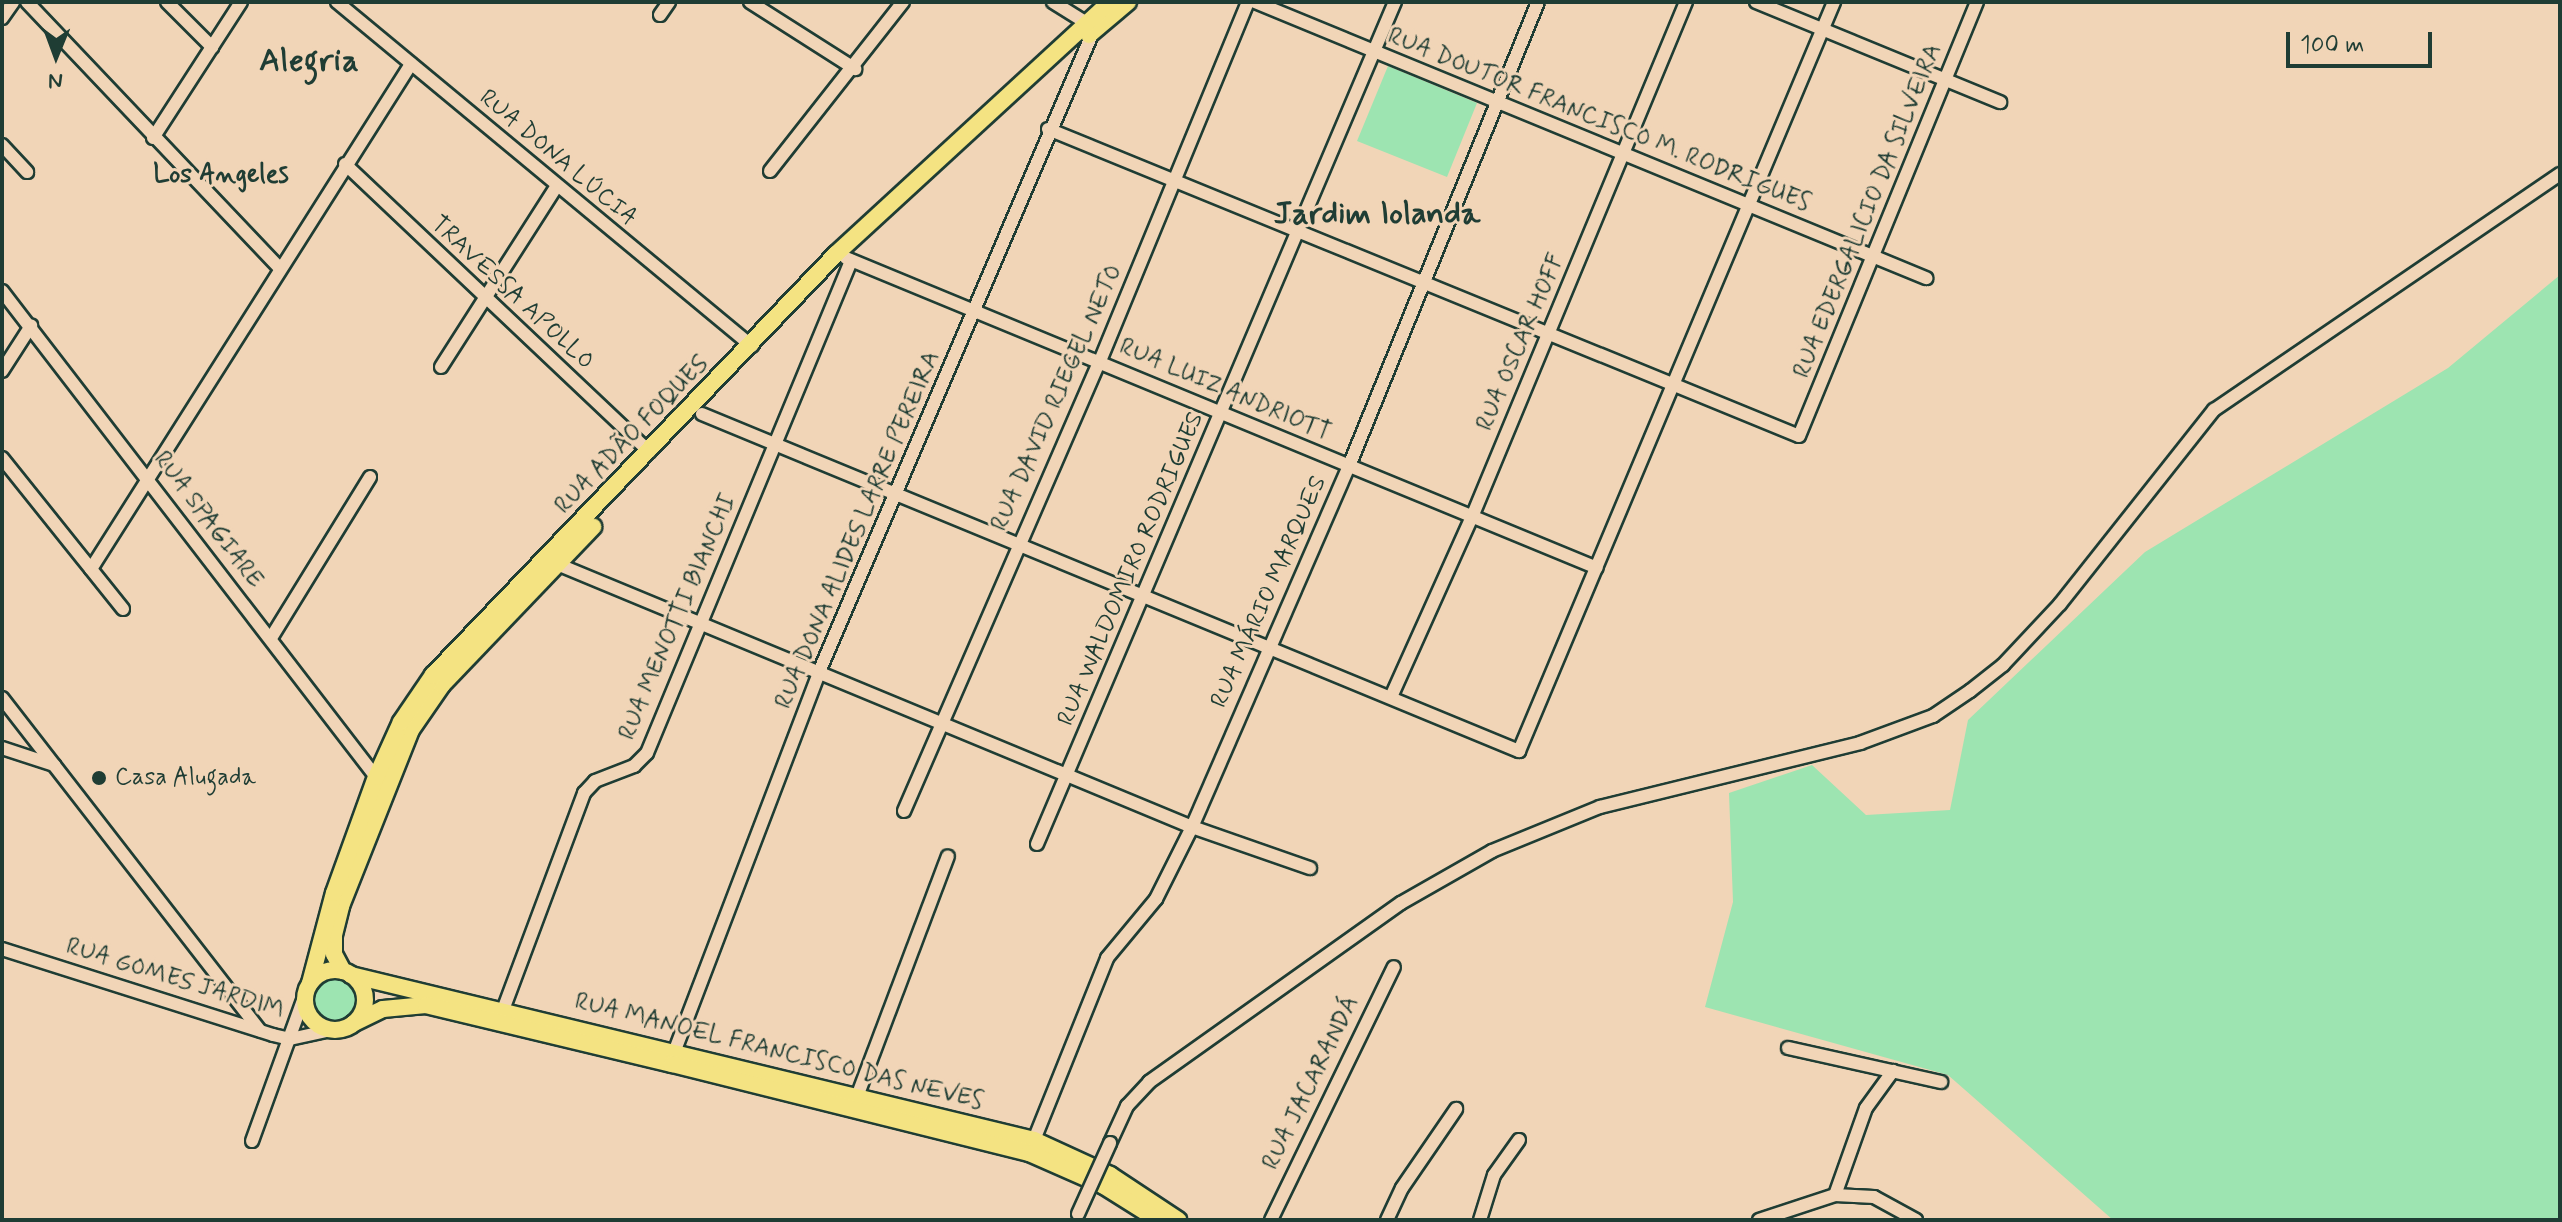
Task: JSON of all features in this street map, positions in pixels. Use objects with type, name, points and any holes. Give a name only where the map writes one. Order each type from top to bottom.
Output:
[{"type":"main road","name":"RUA ADÃO FOQUES","points":[[308,987],[334,893],[376,777],[401,722],[433,675],[752,346],[1089,28],[1110,2]]},
{"type":"main road","name":"RUA ADÃO FOQUES","points":[[1089,28],[1128,2]]},
{"type":"main road","name":"RUA ADÃO FOQUES","points":[[347,973],[334,954],[334,935],[341,906],[411,730],[442,685],[702,414],[845,258]]},
{"type":"main road","points":[[324,972],[347,973],[365,998],[354,1023],[336,1029],[311,1018],[308,987],[324,972]]},
{"type":"main road","name":"RUA MANOEL FRANCISCO DAS NEVES","points":[[347,973],[858,1094],[1034,1140],[1110,1175],[1178,1220]]},
{"type":"main road","name":"RUA MANOEL FRANCISCO DAS NEVES","points":[[354,1023],[383,1009],[426,1005],[687,1068],[1029,1153],[1104,1186],[1158,1220]]},
{"type":"street","points":[[2,18],[13,2]]},
{"type":"street","points":[[27,2],[279,268]]},
{"type":"street","points":[[167,2],[212,47]]},
{"type":"street","points":[[153,138],[241,2]]},
{"type":"street","name":"RUA DONA LÚCIA","points":[[337,2],[556,187],[752,346]]},
{"type":"street","points":[[660,15],[669,2]]},
{"type":"street","points":[[750,2],[855,69]]},
{"type":"street","points":[[770,171],[855,69],[903,2]]},
{"type":"street","points":[[1053,2],[1089,28]]},
{"type":"street","name":"RUA DAVID RIEGEL NETO","points":[[904,811],[1017,545],[1100,361],[1248,2]]},
{"type":"street","name":"RUA DOUTOR FRANCISCO M. RODRIGUES","points":[[1255,2],[1926,278]]},
{"type":"street","name":"RUA WALDOMIRO RODRIGUES","points":[[1037,844],[1223,413],[1395,2]]},
{"type":"street","name":"RUA MÁRIO MARQUES","points":[[1034,1140],[1107,958],[1156,899],[1192,827],[1267,645],[1349,466],[1538,2]]},
{"type":"street","name":"RUA OSCAR HOFF","points":[[1391,697],[1472,517],[1686,2]]},
{"type":"street","points":[[1756,2],[2000,102]]},
{"type":"street","points":[[702,414],[1519,751],[1597,568],[1670,383],[1834,2]]},
{"type":"street","name":"RUA EDERGALICIO DA SILVEIRA","points":[[1670,383],[1799,436],[1977,2]]},
{"type":"street","name":"RUA DONA ALIDES LARRE PEREIRA","points":[[675,1050],[819,672],[974,310],[1089,28]]},
{"type":"street","points":[[91,569],[411,64]]},
{"type":"street","points":[[1048,129],[1670,383]]},
{"type":"street","points":[[2,145],[27,172]]},
{"type":"street","name":"TRAVESSA APOLLO","points":[[345,164],[650,452]]},
{"type":"street","points":[[1077,1217],[1127,1106],[1149,1082],[1401,903],[1492,851],[1600,807],[1860,743],[1933,716],[1970,691],[2003,665],[2060,604],[2214,410],[2560,174]]},
{"type":"street","points":[[441,367],[556,187]]},
{"type":"street","name":"RUA LUIZ ANDRIOTT","points":[[845,258],[1597,568]]},
{"type":"street","name":"RUA MENOTTI BIANCHI","points":[[503,1010],[584,793],[595,781],[634,766],[647,753],[845,258]]},
{"type":"street","name":"RUA SPAGIARE","points":[[2,291],[149,478],[376,777]]},
{"type":"street","points":[[2,371],[31,326]]},
{"type":"street","points":[[2,458],[123,609]]},
{"type":"street","points":[[271,638],[370,477]]},
{"type":"street","points":[[557,564],[1192,827],[1310,868]]},
{"type":"street","points":[[2,698],[260,1031]]},
{"type":"street","points":[[2,748],[54,765]]},
{"type":"street","points":[[858,1094],[948,856]]},
{"type":"street","name":"RUA GOMES JARDIM","points":[[2,949],[290,1039],[336,1029]]},
{"type":"street","name":"RUA JACARANDÁ","points":[[1271,1220],[1394,967]]},
{"type":"street","name":"RUA ADÃO FOQUES","points":[[252,1141],[308,987]]},
{"type":"street","points":[[1788,1048],[1941,1082]]},
{"type":"street","points":[[1835,1195],[1866,1108],[1893,1071]]},
{"type":"street","points":[[1387,1220],[1456,1109]]},
{"type":"street","points":[[1480,1220],[1494,1175],[1519,1140]]},
{"type":"street","points":[[1759,1220],[1835,1195],[1874,1197],[1916,1220]]},
{"type":"green space","points":[[1388,66],[1477,103],[1447,177],[1357,141]]},
{"type":"green space","points":[[2560,275],[2560,1220],[2113,1220],[1948,1075],[1705,1007],[1733,902],[1729,793],[1812,765],[1866,815],[1950,810],[1968,720],[2145,552],[2448,368]]},
{"type":"green space","points":[[335,979],[352,985],[358,1002],[352,1019],[335,1025],[318,1019],[312,1002],[318,985]]},
{"type":"place","name":"Casa Alugada","points":[[99,778]]},
{"type":"district","name":"Alegria","points":[[309,61]]},
{"type":"district","name":"Los Angeles","points":[[221,176]]},
{"type":"district","name":"Jardim Iolanda","points":[[1377,214]]}]
